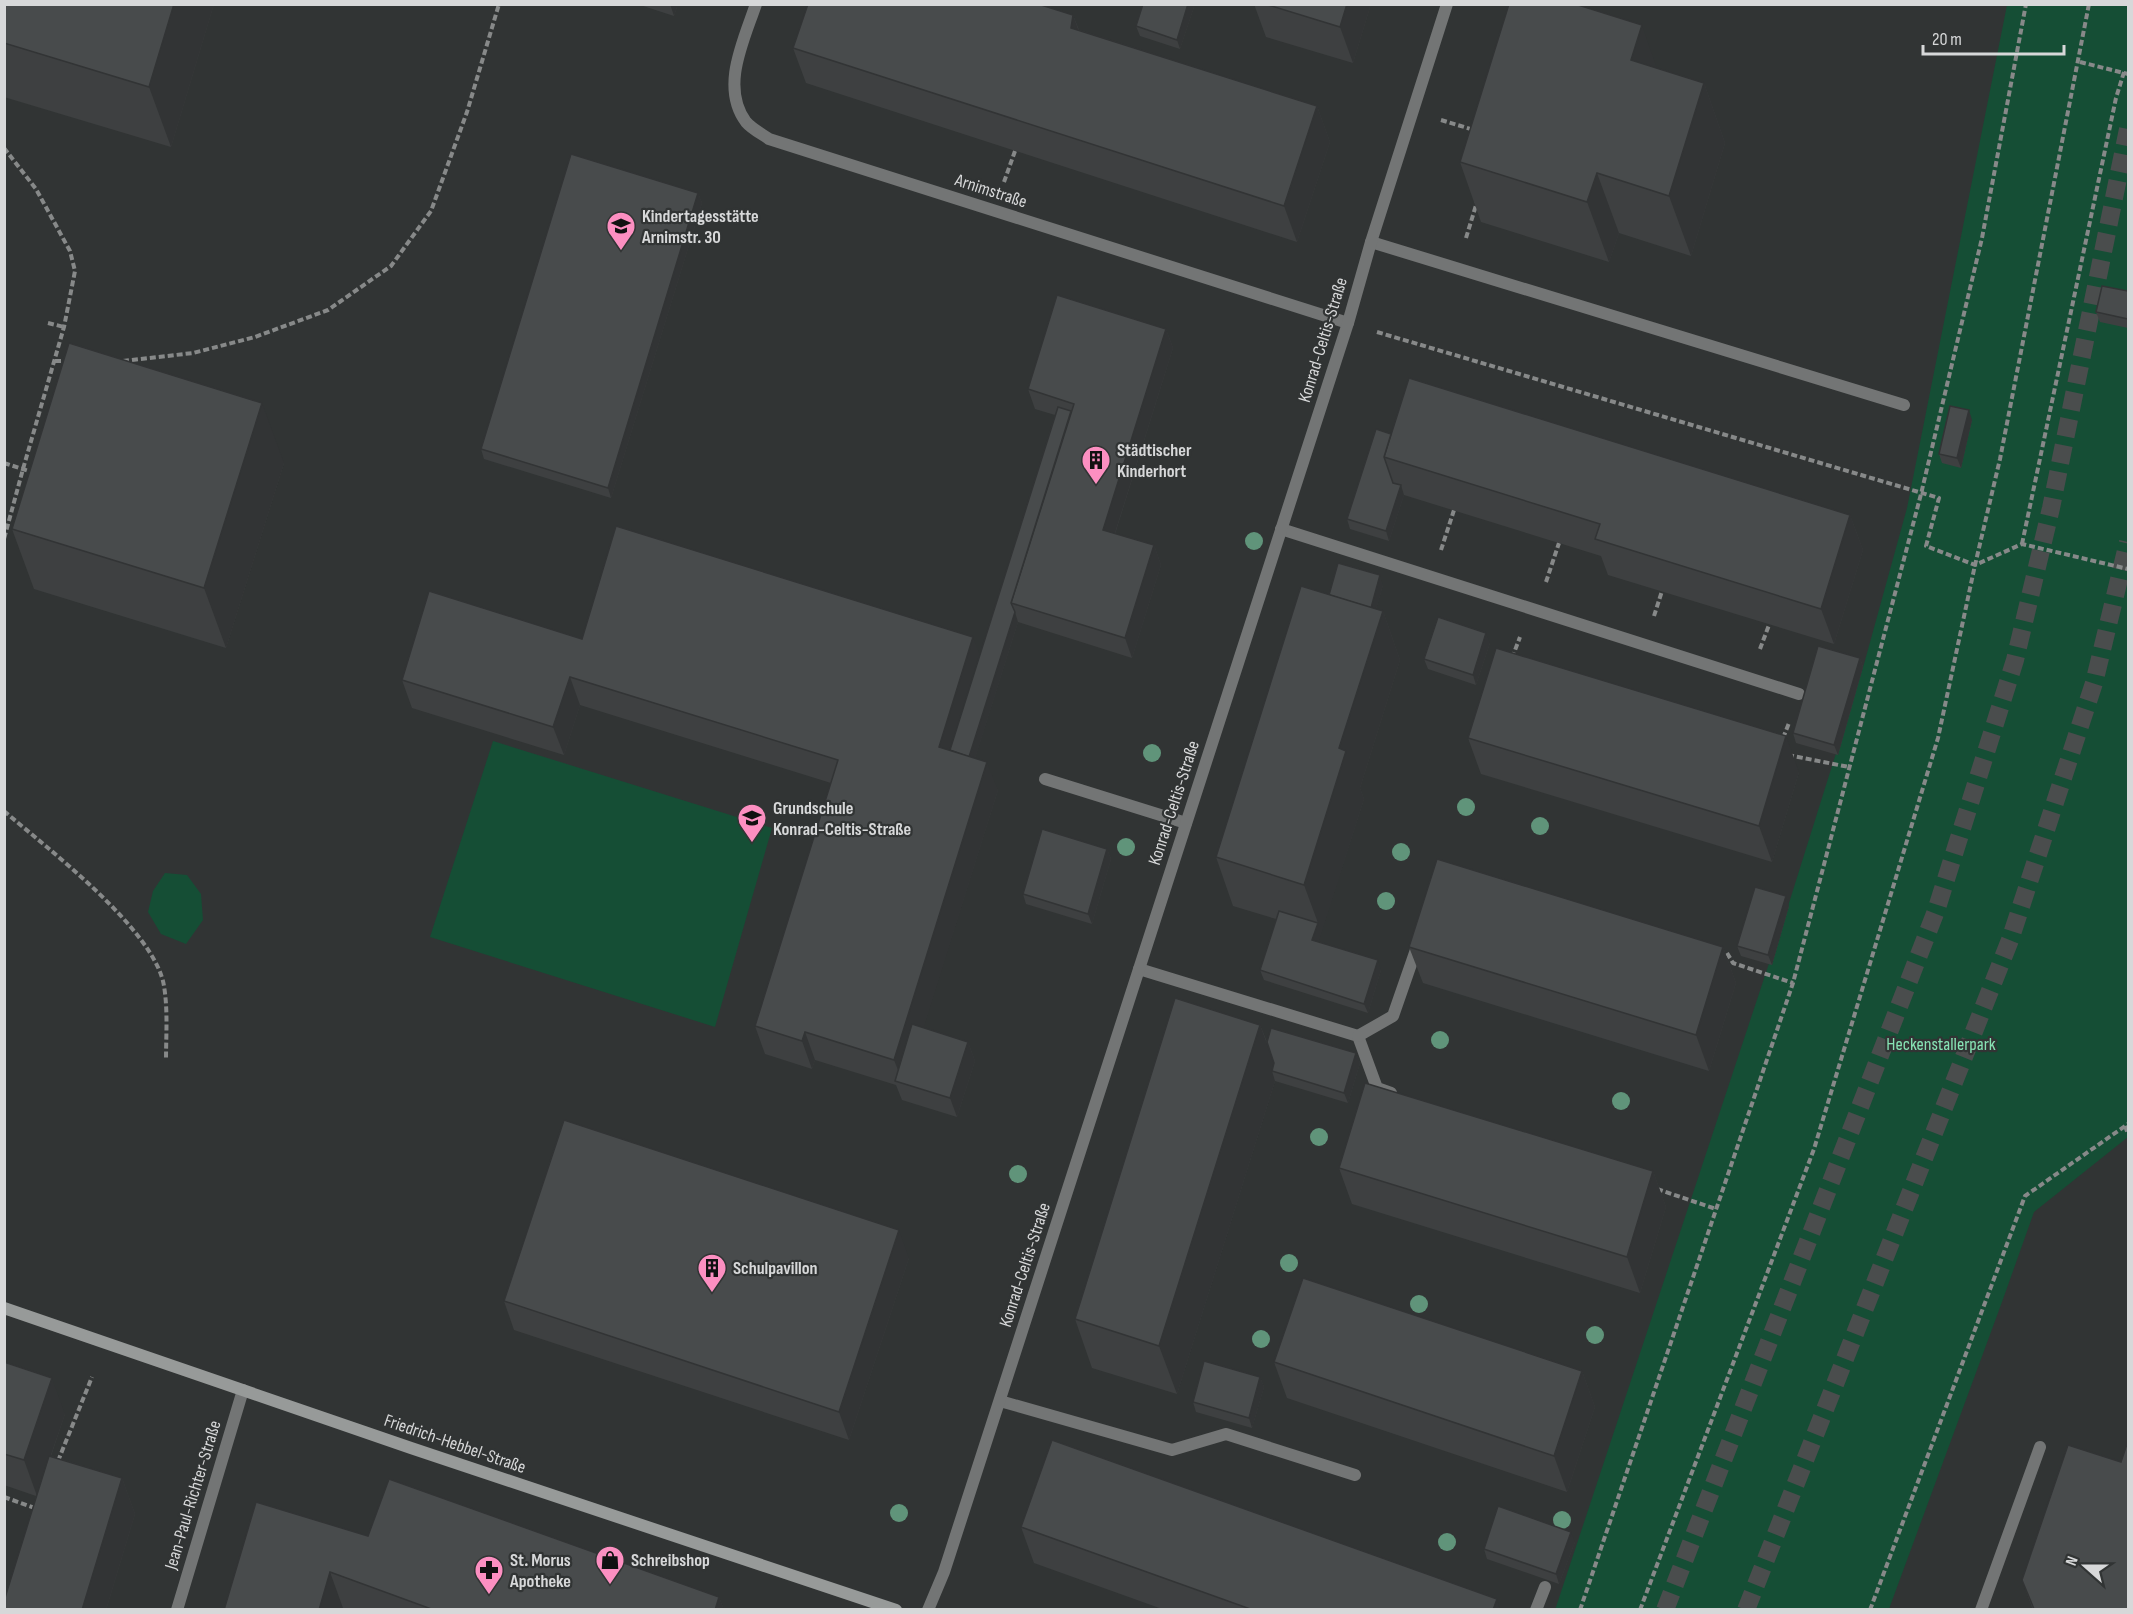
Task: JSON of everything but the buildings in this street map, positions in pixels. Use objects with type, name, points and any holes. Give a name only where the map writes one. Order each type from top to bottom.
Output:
[{"type":"street","name":"Arnimstraße","points":[[756,4],[739,53],[734,85],[737,108],[742,116],[748,124],[769,139],[1348,323]]},
{"type":"street","name":"Konrad-Celtis-Straße","points":[[928,1610],[944,1572],[1000,1401],[1348,323],[1371,242],[1447,4]]},
{"type":"street","points":[[1371,242],[1904,405]]},
{"type":"street","points":[[1281,529],[1799,694]]},
{"type":"street","points":[[1045,779],[1186,823]]},
{"type":"street","points":[[1139,969],[1358,1035],[1393,1016],[1420,938]]},
{"type":"street","points":[[1358,1035],[1377,1089],[1399,1096]]},
{"type":"street","name":"Friedrich-Hebbel-Straße","points":[[4,1308],[445,1460],[896,1610]]},
{"type":"street","name":"Jean-Paul-Richter-Straße","points":[[177,1610],[243,1390]]},
{"type":"street","points":[[1000,1401],[1172,1450],[1226,1434],[1355,1475]]},
{"type":"street","points":[[1981,1610],[2040,1447]]},
{"type":"street","points":[[1536,1610],[1545,1587]]},
{"type":"path","points":[[114,361],[193,353],[255,337],[328,309],[391,266],[431,211],[467,112],[499,4]]},
{"type":"path","points":[[1580,1610],[1792,983],[1921,494],[1982,238],[2026,4]]},
{"type":"path","points":[[1640,1610],[1814,1149],[1938,738],[2000,459],[2089,4]]},
{"type":"path","points":[[2022,544],[2116,98],[2126,73],[2079,62]]},
{"type":"path","points":[[1412,112],[1476,131]]},
{"type":"path","points":[[4,148],[36,189],[70,251],[75,271],[55,361],[4,538]]},
{"type":"path","points":[[1457,268],[1481,192]]},
{"type":"path","points":[[48,322],[64,327]]},
{"type":"path","points":[[1348,323],[1939,498],[1926,546],[1975,565],[2022,544],[2128,569]]},
{"type":"path","points":[[55,361],[78,361]]},
{"type":"path","points":[[4,463],[34,473]]},
{"type":"path","points":[[1432,576],[1454,510]]},
{"type":"path","points":[[1512,659],[1559,543]]},
{"type":"path","points":[[1782,743],[1799,694]]},
{"type":"path","points":[[1778,753],[1849,767]]},
{"type":"path","points":[[4,811],[106,900],[132,928],[152,957],[164,985],[166,1060]]},
{"type":"path","points":[[1727,953],[1733,963],[1792,983]]},
{"type":"path","points":[[1870,1610],[2025,1196],[2127,1125],[2128,1134]]},
{"type":"path","points":[[1655,1188],[1716,1209]]},
{"type":"path","points":[[56,1465],[92,1377]]},
{"type":"path","points":[[4,1497],[38,1509],[36,1516]]},
{"type":"green space","name":"Heckenstallerpark","points":[[2007,5],[2128,5],[2128,1137],[2034,1212],[1889,1609],[1555,1610],[1789,903],[1864,664],[1907,508]]},
{"type":"green space","points":[[493,741],[772,828],[715,1027],[430,937]]},
{"type":"green space","points":[[165,873],[187,875],[201,894],[203,920],[186,944],[161,934],[148,912],[153,891]]},
{"type":"tunnel","points":[[1665,1610],[1936,911],[2015,660],[2051,508],[2128,129]]},
{"type":"tunnel","points":[[1746,1610],[2010,940],[2094,683],[2128,542]]},
{"type":"place","name":"Kindertagesstätte Arnimstr. 30","points":[[621,252]]},
{"type":"place","name":"Städtischer Kinderhort","points":[[1096,486]]},
{"type":"place","name":"Grundschule Konrad-Celtis-Straße","points":[[752,844]]},
{"type":"place","name":"Schulpavillon","points":[[712,1294]]},
{"type":"place","name":"Schreibshop","points":[[610,1586]]},
{"type":"place","name":"St. Morus Apotheke","points":[[489,1596]]}]
